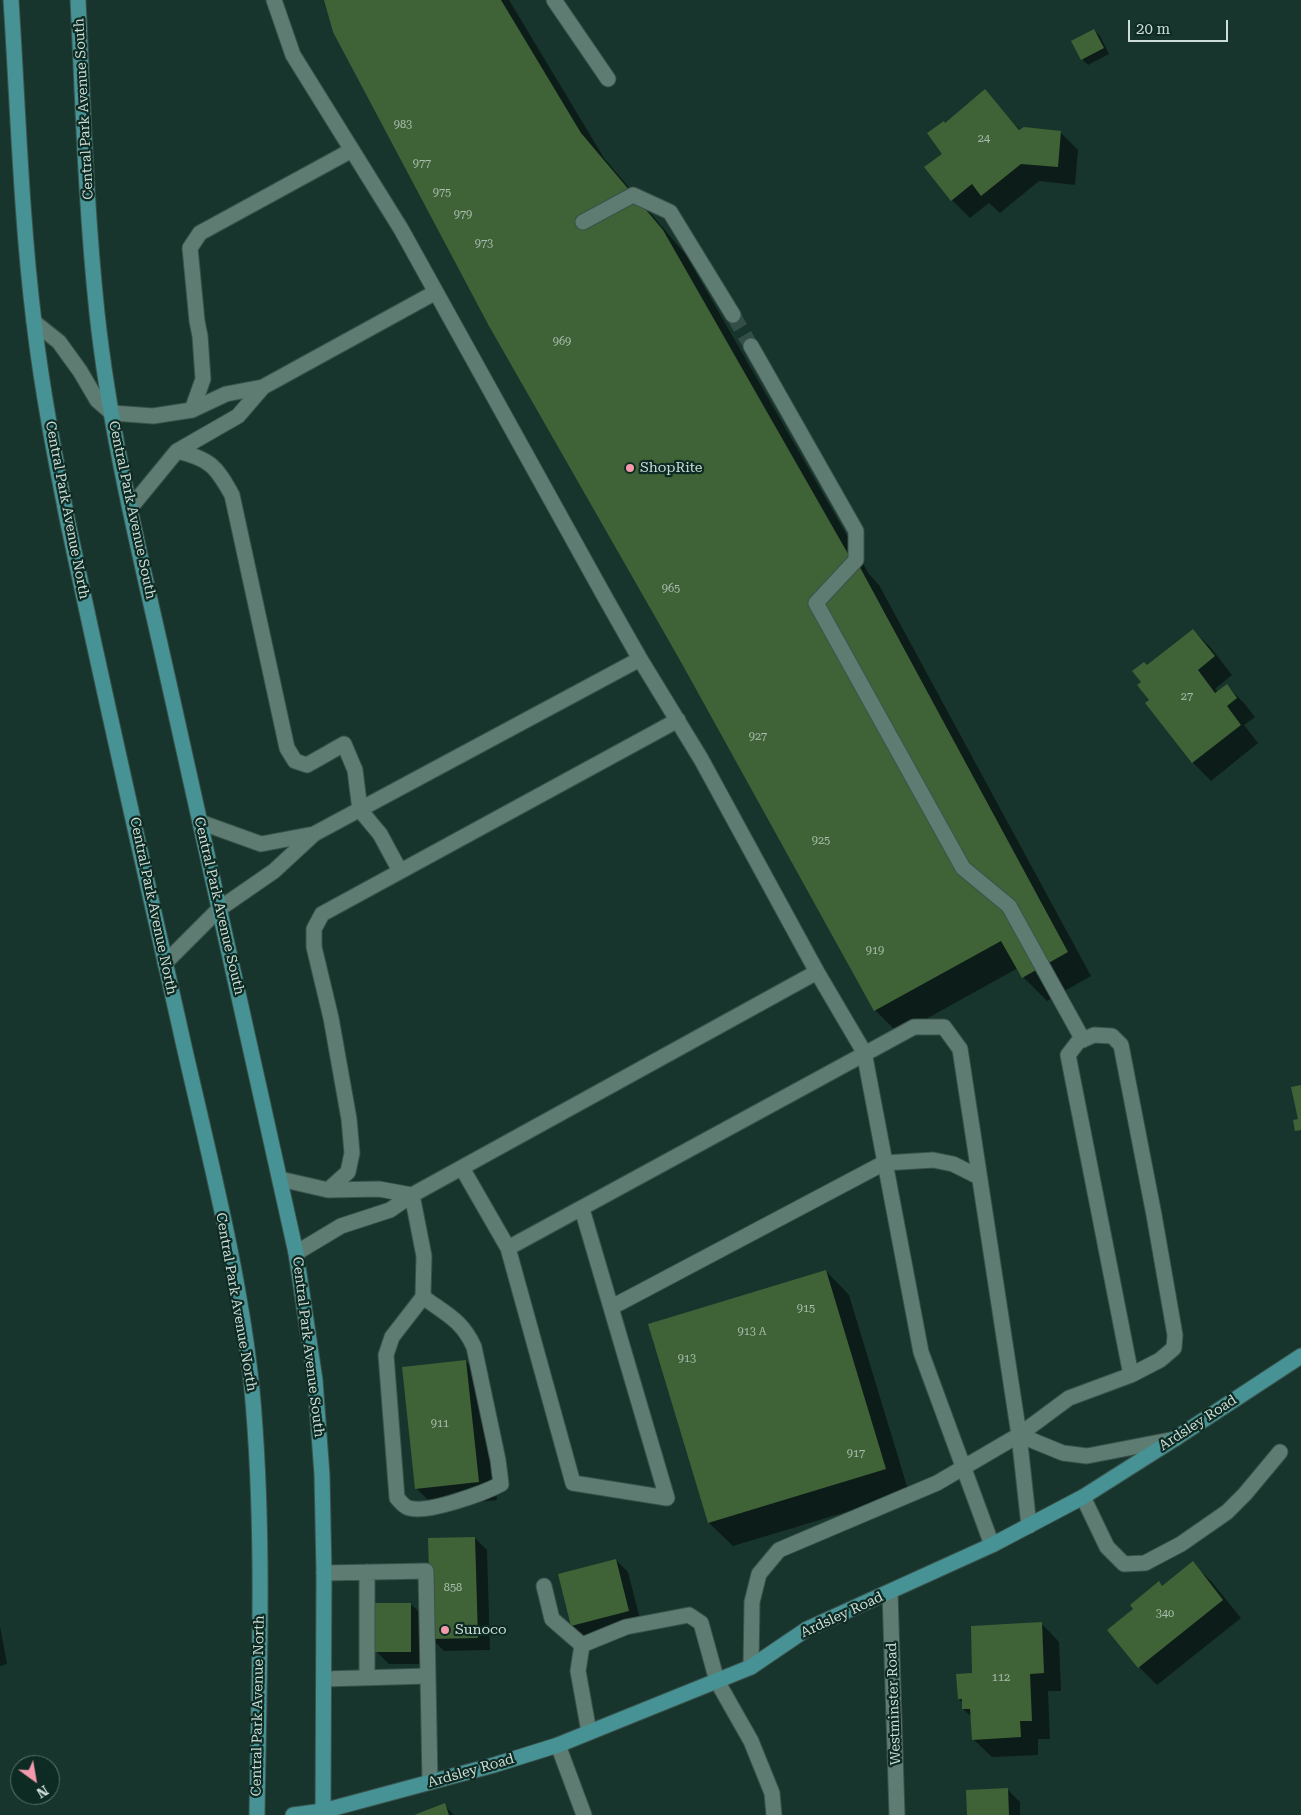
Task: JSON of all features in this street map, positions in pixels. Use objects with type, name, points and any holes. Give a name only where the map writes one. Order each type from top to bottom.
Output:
[{"type":"main road","name":"Central Park Avenue North","points":[[11,0],[25,222],[34,322],[48,418],[68,520],[219,1202],[238,1295],[252,1387],[258,1478],[260,1574],[257,1815]]},
{"type":"main road","name":"Central Park Avenue South","points":[[78,0],[97,314],[112,413],[130,507],[296,1253],[315,1380],[322,1475],[324,1573],[323,1813]]},
{"type":"main road","name":"Ardsley Road","points":[[294,1815],[323,1813],[558,1745],[751,1667],[807,1629],[992,1545],[1082,1497],[1301,1356]]},
{"type":"street","points":[[274,0],[293,55],[401,229],[640,659],[705,766],[817,972],[864,1052],[920,1352],[992,1545]]},
{"type":"street","points":[[554,0],[608,79]]},
{"type":"street","points":[[192,410],[203,378],[190,248],[200,233],[352,150]]},
{"type":"street","points":[[583,222],[633,195],[670,212],[733,315]]},
{"type":"street","points":[[34,322],[59,342],[80,371],[97,400],[112,413],[153,416],[192,410],[226,394],[263,387],[436,292]]},
{"type":"street","points":[[751,346],[856,531],[856,560],[816,603],[962,868],[1009,906],[1083,1040]]},
{"type":"street","points":[[130,507],[177,451],[238,416],[263,387]]},
{"type":"street","points":[[177,451],[199,457],[211,465],[220,474],[232,495],[287,748],[295,761],[307,765],[344,744],[355,770],[360,810],[380,834],[400,871]]},
{"type":"street","points":[[165,963],[219,908],[274,871],[314,834],[640,659]]},
{"type":"street","points":[[328,1190],[348,1172],[352,1153],[349,1119],[331,1018],[314,948],[314,929],[322,914],[678,720]]},
{"type":"street","points":[[200,822],[261,844],[314,834]]},
{"type":"street","points":[[296,1253],[342,1226],[390,1210],[412,1195],[817,972]]},
{"type":"street","points":[[508,1248],[914,1026],[944,1027],[960,1049],[1019,1435],[1030,1526]]},
{"type":"street","points":[[751,1667],[752,1602],[760,1574],[780,1550],[937,1484],[964,1466],[1019,1435],[1068,1398],[1131,1375],[1160,1360],[1174,1348],[1175,1335],[1121,1045],[1112,1036],[1094,1035],[1078,1042],[1068,1055],[1131,1375]]},
{"type":"street","points":[[612,1307],[884,1163],[934,1160],[953,1164],[979,1177]]},
{"type":"street","points":[[462,1168],[508,1248],[573,1483],[667,1498],[582,1209]]},
{"type":"street","points":[[280,1179],[328,1190],[380,1189],[412,1195]]},
{"type":"street","points":[[412,1195],[424,1256],[423,1297],[392,1337],[386,1355],[397,1498],[406,1508],[419,1510],[485,1493],[501,1484],[498,1460],[474,1347],[468,1333],[458,1322],[423,1297]]},
{"type":"street","points":[[1019,1435],[1063,1453],[1087,1456],[1176,1438]]},
{"type":"street","points":[[1082,1497],[1107,1547],[1124,1564],[1145,1563],[1181,1544],[1227,1512],[1245,1494],[1280,1452]]},
{"type":"street","points":[[324,1573],[426,1571],[430,1782]]},
{"type":"street","points":[[367,1572],[367,1678]]},
{"type":"street","points":[[544,1586],[552,1619],[582,1646]]},
{"type":"street","name":"Westminster Road","points":[[890,1592],[897,1815]]},
{"type":"street","points":[[582,1646],[626,1627],[689,1616],[700,1623],[717,1681],[751,1741],[772,1793],[774,1815]]},
{"type":"street","points":[[582,1646],[578,1671],[589,1732]]},
{"type":"street","points":[[324,1679],[428,1676]]},
{"type":"street","points":[[558,1745],[584,1815]]},
{"type":"building","points":[[324,0],[501,0],[581,133],[663,230],[855,566],[856,560],[1068,952],[1022,978],[1001,941],[874,1011],[681,662],[489,326],[333,32]]},
{"type":"building","points":[[1094,29],[1104,48],[1081,60],[1071,41]]},
{"type":"building","points":[[985,89],[1019,130],[1024,127],[1061,131],[1058,167],[1021,164],[981,196],[972,184],[951,201],[924,167],[942,154],[927,133],[944,121],[945,123]]},
{"type":"building","points":[[1193,629],[1215,656],[1198,670],[1215,693],[1227,684],[1237,698],[1227,706],[1241,725],[1192,763],[1145,703],[1149,700],[1137,685],[1141,682],[1132,671],[1144,662],[1147,665]]},
{"type":"building","points":[[1301,1085],[1301,1130],[1295,1131],[1293,1120],[1298,1119],[1291,1087]]},
{"type":"building","points":[[826,1270],[886,1469],[708,1523],[648,1324]]},
{"type":"building","points":[[466,1360],[479,1482],[415,1489],[402,1367]]},
{"type":"building","points":[[475,1537],[478,1638],[431,1639],[428,1538]]},
{"type":"building","points":[[616,1559],[629,1611],[571,1626],[558,1574]]},
{"type":"building","points":[[1193,1561],[1223,1600],[1138,1668],[1107,1630],[1133,1609],[1130,1605],[1159,1581],[1162,1586]]},
{"type":"building","points":[[375,1603],[411,1603],[411,1652],[375,1652]]},
{"type":"building","points":[[1042,1622],[1044,1673],[1030,1674],[1032,1721],[1020,1721],[1021,1737],[972,1740],[970,1709],[962,1709],[962,1699],[958,1699],[956,1674],[972,1673],[971,1626]]},
{"type":"building","points":[[1008,1788],[1009,1815],[967,1815],[966,1790]]},
{"type":"building","points":[[445,1803],[449,1815],[414,1815]]},
{"type":"tunnel","points":[[733,315],[751,346]]},
{"type":"place","name":"ShopRite","points":[[630,468]]},
{"type":"place","name":"Sunoco","points":[[445,1630]]}]
